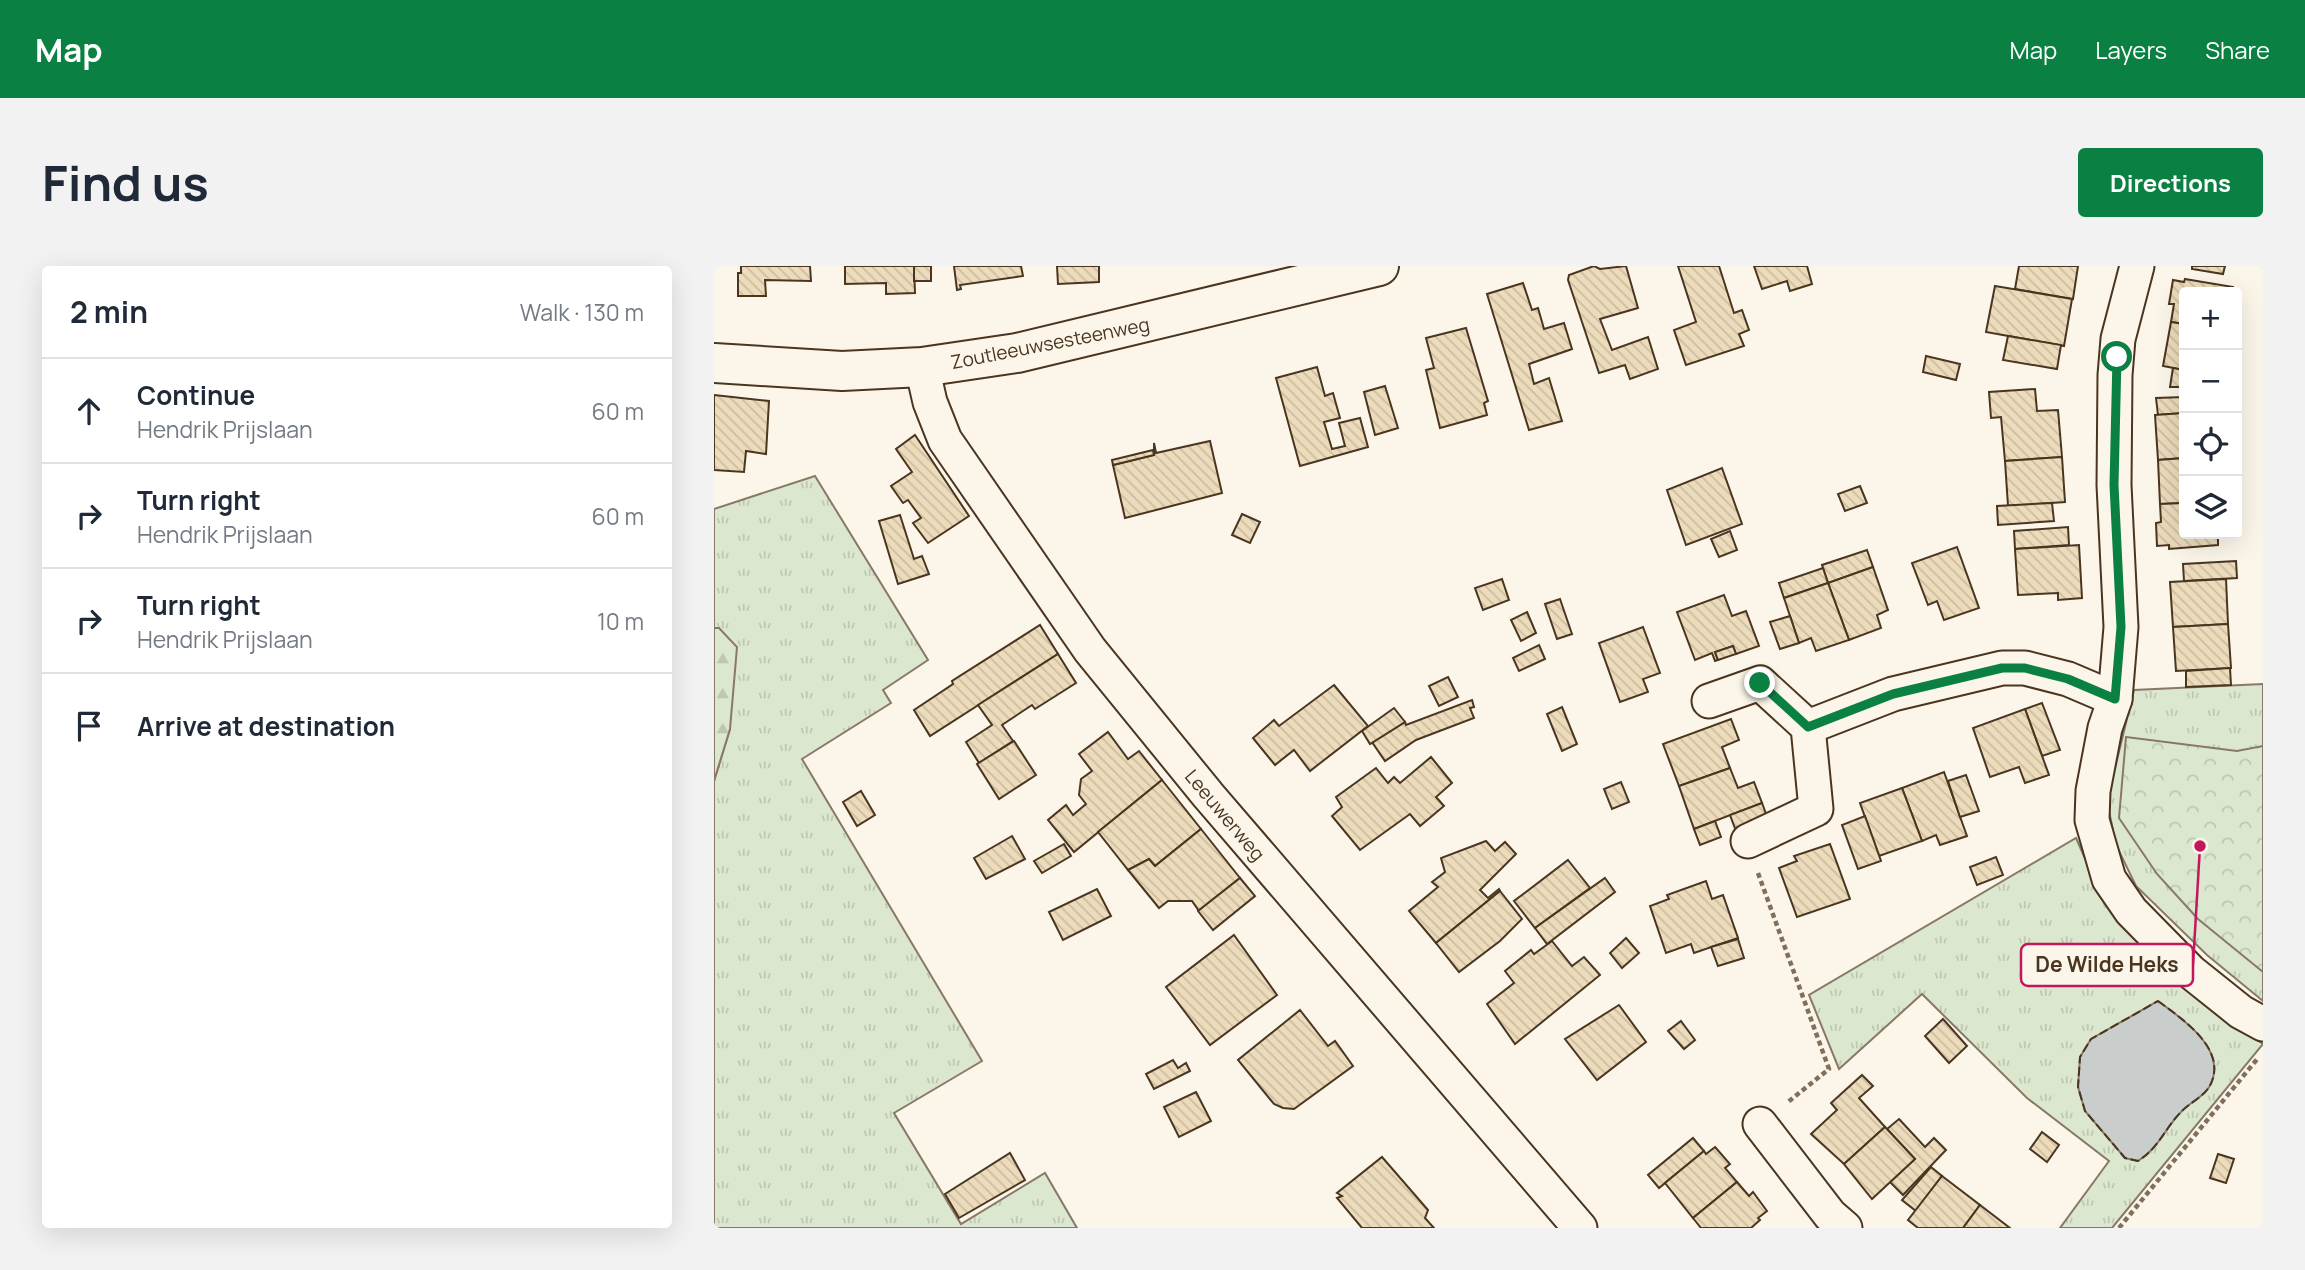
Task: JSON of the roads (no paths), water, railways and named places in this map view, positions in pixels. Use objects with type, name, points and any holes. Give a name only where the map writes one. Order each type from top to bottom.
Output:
[{"type":"street","name":"Zoutleeuwsesteenweg","points":[[714,363],[842,371],[922,367],[1070,341],[1379,266]]},
{"type":"street","points":[[2137,266],[2118,339],[2115,375],[2114,485],[2121,627],[2115,699],[2105,728],[2093,791],[2092,820],[2109,879],[2153,937],[2241,1012],[2263,1024]]},
{"type":"street","name":"Leeuwerweg","points":[[922,367],[930,402],[945,440],[1090,650],[1208,795],[1580,1228]]},
{"type":"street","points":[[1808,727],[1893,694],[2002,668],[2025,668],[2068,679],[2115,699]]},
{"type":"street","points":[[1709,701],[1760,683],[1808,727],[1816,809],[1748,841]]},
{"type":"street","points":[[1760,1124],[1830,1215],[1844,1228]]},
{"type":"place","name":"De Wilde Heks","points":[[2200,846]]}]
